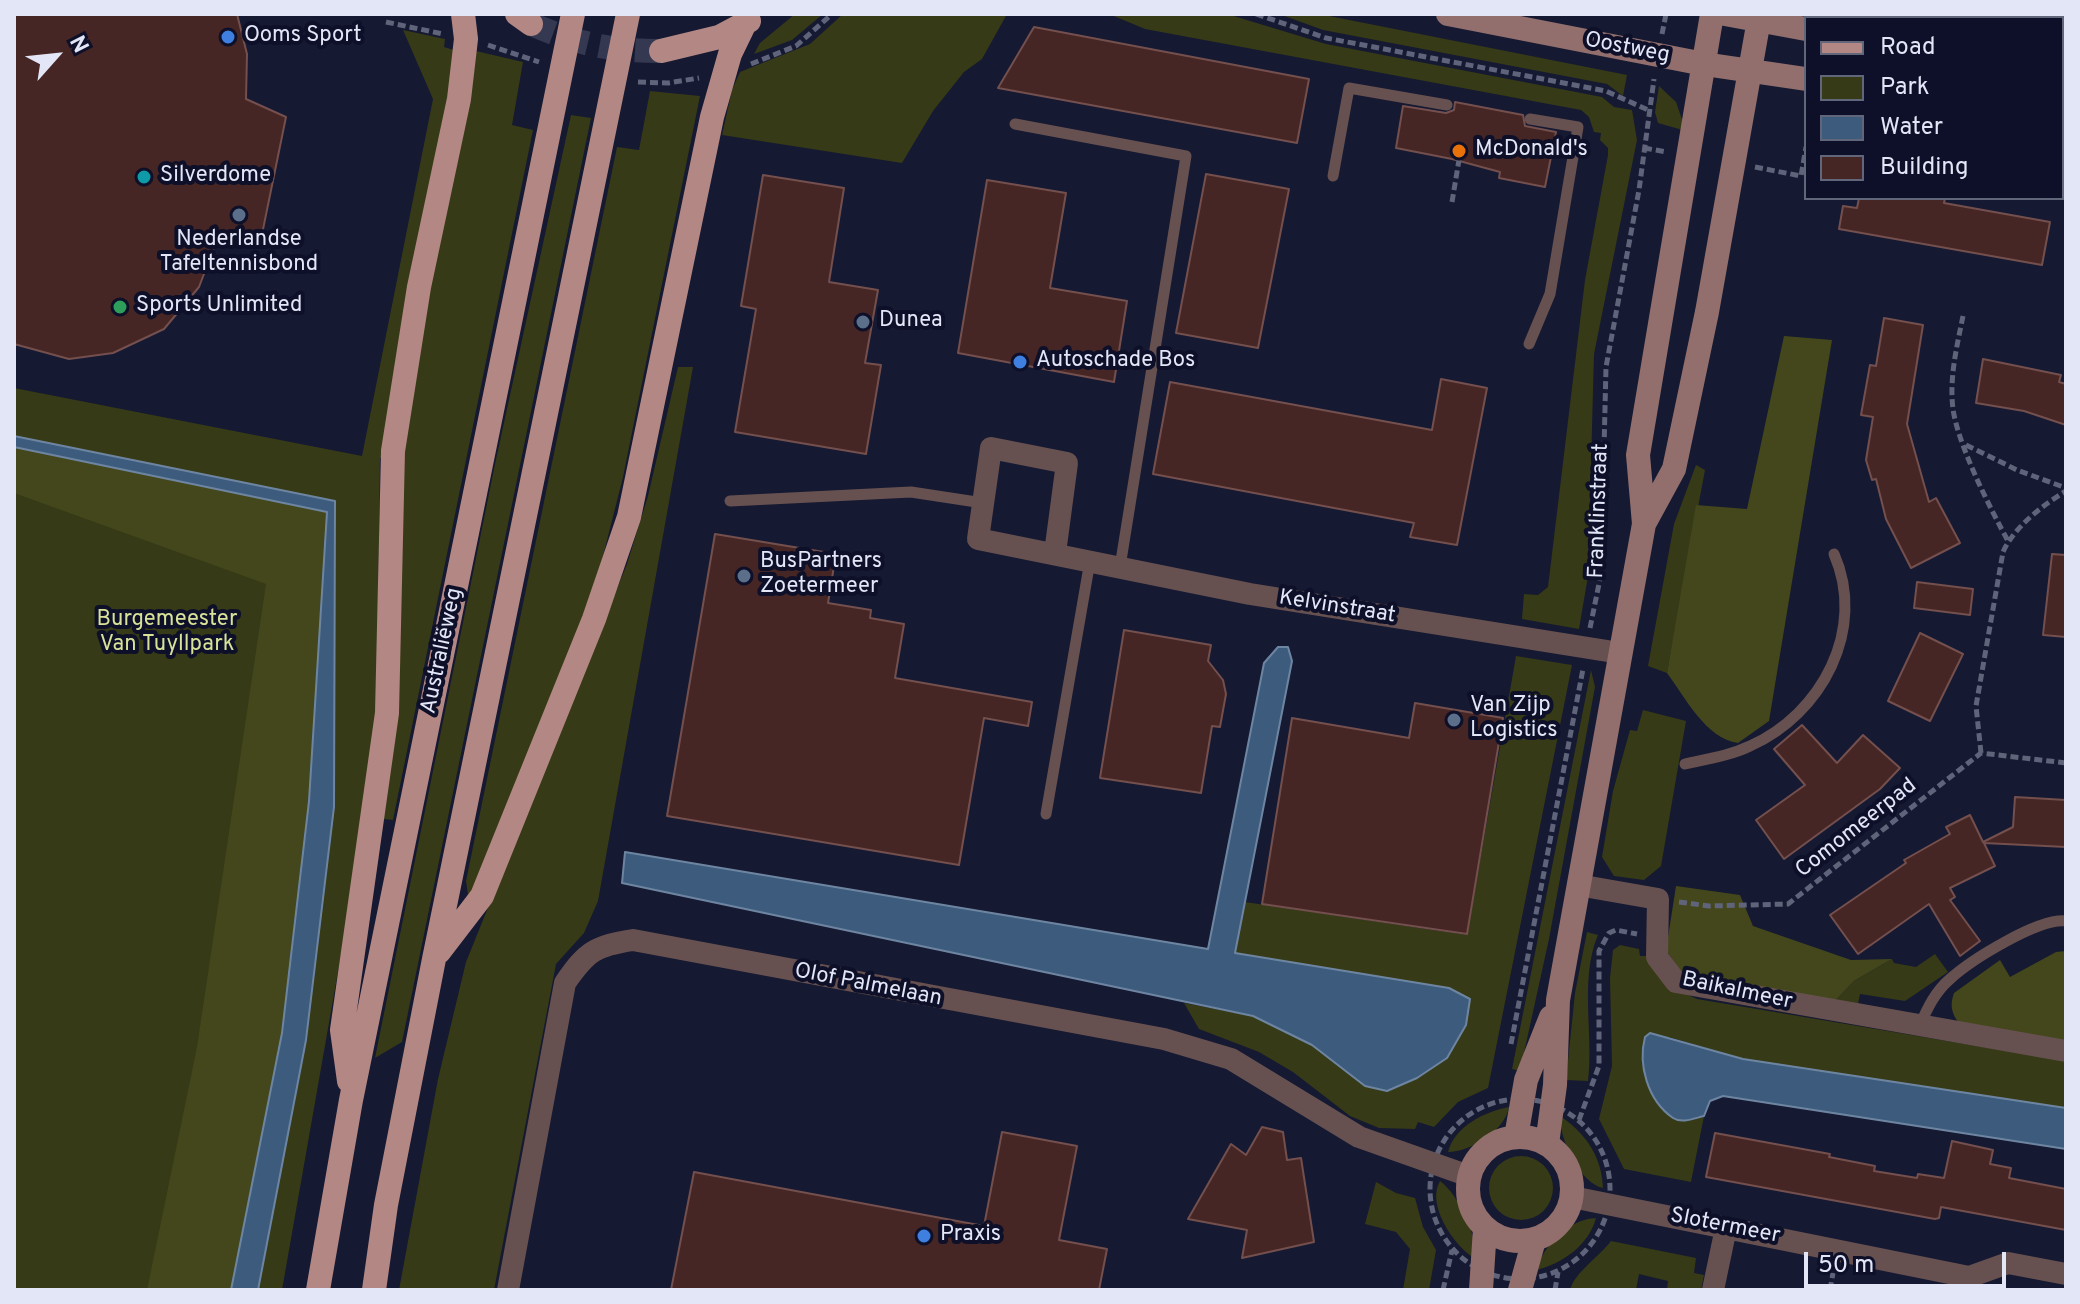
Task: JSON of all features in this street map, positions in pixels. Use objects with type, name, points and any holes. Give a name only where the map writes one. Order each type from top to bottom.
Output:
[{"type":"main road","points":[[351,1100],[342,1030],[387,713],[393,451],[419,287],[459,99],[466,39],[463,14]]},
{"type":"main road","name":"Australiëweg","points":[[318,1290],[351,1100],[573,14]]},
{"type":"main road","points":[[374,1290],[386,1205],[434,959],[628,14]]},
{"type":"main road","points":[[434,959],[482,896],[588,633],[629,517],[712,117],[726,64],[752,19]]},
{"type":"main road","points":[[661,51],[719,37],[752,19]]},
{"type":"street","name":"Oostweg","points":[[1448,14],[1704,64],[1804,79]]},
{"type":"street","name":"Franklinstraat","points":[[1547,1144],[1558,1000],[1644,524],[1638,455],[1712,14]]},
{"type":"street","points":[[1725,14],[1804,29]]},
{"type":"street","name":"Franklinstraat","points":[[1644,524],[1674,469],[1760,18]]},
{"type":"street","name":"Kelvinstraat","points":[[1055,553],[1067,463],[991,448],[978,539],[1250,594],[1620,653]]},
{"type":"street","points":[[1578,885],[1658,899]]},
{"type":"street","name":"Baikalmeer","points":[[1658,899],[1657,957],[1676,982],[2066,1051]]},
{"type":"street","name":"Olof Palmelaan","points":[[508,1290],[565,983],[582,958],[600,946],[633,940],[1164,1039],[1231,1059],[1359,1137],[1469,1176]]},
{"type":"street","name":"Franklinstraat","points":[[1516,1137],[1508,1097],[1558,1000]]},
{"type":"street","points":[[1516,1137],[1547,1144],[1567,1167],[1572,1197],[1559,1224],[1534,1240],[1517,1242],[1499,1238],[1485,1228],[1473,1213],[1467,1195],[1469,1176],[1486,1149],[1516,1137]]},
{"type":"street","name":"Slotermeer","points":[[1572,1197],[1968,1283],[2008,1263],[2066,1274]]},
{"type":"street","points":[[1481,1290],[1485,1228]]},
{"type":"street","points":[[1713,1290],[1726,1228]]},
{"type":"street","points":[[1520,1290],[1534,1240]]},
{"type":"lane","points":[[1333,176],[1349,88],[1447,105]]},
{"type":"lane","points":[[1529,344],[1550,294],[1578,127],[1530,119]]},
{"type":"lane","points":[[1015,124],[1186,156],[1120,567]]},
{"type":"lane","points":[[730,501],[911,492],[983,503]]},
{"type":"lane","points":[[1685,764],[1754,745],[1811,701],[1844,641],[1846,596],[1834,554]]},
{"type":"lane","points":[[1046,814],[1090,561]]},
{"type":"lane","points":[[1920,1026],[1930,1001],[1951,977],[2037,927],[2066,921]]},
{"type":"path","points":[[1256,14],[1326,38],[1606,91],[1648,110]]},
{"type":"path","name":"Franklinstraat","points":[[1510,1047],[1601,574],[1606,367],[1639,190],[1648,110],[1666,14]]},
{"type":"path","points":[[2060,14],[2066,15]]},
{"type":"path","points":[[1452,202],[1459,160]]},
{"type":"path","points":[[1963,316],[1953,366],[1953,410],[1981,489],[2008,541]]},
{"type":"path","points":[[1966,445],[2066,489]]},
{"type":"path","points":[[2066,489],[2008,541],[1976,706],[1981,753],[2066,763]]},
{"type":"path","name":"Comomeerpad","points":[[1658,899],[1709,906],[1788,904],[1981,753]]},
{"type":"path","points":[[1579,1120],[1599,1066],[1596,979],[1603,939],[1616,930],[1657,938]]},
{"type":"path","points":[[1508,1097],[1551,1104],[1579,1120],[1603,1154],[1610,1182],[1609,1204],[1602,1226],[1588,1248],[1558,1271],[1555,1290]]},
{"type":"path","points":[[1443,1290],[1452,1249]]},
{"type":"green space","points":[[795,14],[823,14],[792,40],[754,54],[760,43]]},
{"type":"green space","points":[[843,14],[1007,14],[982,59],[964,72],[933,111],[902,163],[722,135],[732,90],[740,72],[810,44]]},
{"type":"green space","points":[[1109,14],[1227,14],[1326,44],[1602,97],[1614,107],[1632,110],[1637,140],[1594,354],[1588,576],[1579,629],[1522,619],[1524,594],[1538,595],[1548,587],[1585,280],[1608,155],[1608,148],[1600,140],[1601,133],[1594,132],[1589,117],[1581,110],[1145,29]]},
{"type":"green space","points":[[1279,14],[1319,14],[1627,75],[1623,96],[1607,84],[1323,30]]},
{"type":"green space","points":[[403,30],[445,39],[444,47],[454,50],[453,67],[384,458],[380,458],[377,705],[358,858],[282,1290],[258,1290],[306,1040],[334,807],[335,502],[14,436],[14,388],[362,456],[433,99]]},
{"type":"green space","points":[[476,51],[523,62],[512,125],[533,130],[393,820],[383,819],[401,470],[415,350]]},
{"type":"green space","points":[[1659,86],[1676,102],[1686,131],[1658,123],[1655,112]]},
{"type":"green space","points":[[650,91],[700,96],[623,477],[601,564],[582,620],[472,895],[468,895],[466,881],[617,147],[639,150]]},
{"type":"green space","points":[[571,115],[591,118],[402,1042],[375,1058],[495,464]]},
{"type":"green space","points":[[1784,336],[1832,340],[1769,721],[1738,743],[1726,740],[1706,725],[1667,673],[1696,505],[1747,509]]},
{"type":"green space","points":[[678,367],[693,367],[598,901],[584,933],[556,964],[494,1290],[399,1290],[438,1079],[466,962],[627,564],[648,496]]},
{"type":"green space","name":"Burgemeester Van Tuyllpark","points":[[14,437],[327,512],[231,1290],[14,1290]]},
{"type":"green space","points":[[14,447],[327,512],[309,801],[282,1033],[231,1290],[147,1290],[197,1047],[266,584],[14,493]]},
{"type":"green space","points":[[1696,465],[1705,470],[1667,673],[1648,666],[1674,524]]},
{"type":"green space","points":[[1516,656],[1572,665],[1488,1088],[1458,1102],[1434,1127],[1418,1122],[1415,1129],[1379,1128],[1350,1116],[1293,1072],[1259,1052],[1199,1029],[1184,1003],[1253,1016],[1312,1045],[1365,1086],[1469,999],[1449,988],[1234,953],[1245,902],[1467,935]]},
{"type":"green space","points":[[1591,670],[1595,687],[1549,939],[1520,1071],[1512,1069]]},
{"type":"green space","points":[[1643,710],[1686,721],[1661,866],[1644,880],[1614,876],[1602,857],[1613,791],[1630,730],[1637,731]]},
{"type":"green space","points":[[1676,886],[1740,895],[1753,926],[1851,960],[1892,959],[1854,981],[1832,1004],[1687,980],[1666,950]]},
{"type":"green space","points":[[1587,932],[1598,935],[1589,970],[1588,1081],[1566,1080],[1575,993]]},
{"type":"green space","points":[[1620,945],[1639,949],[1640,956],[1648,956],[1666,985],[1697,999],[2066,1061],[2066,1108],[1743,1059],[1669,1037],[1683,1121],[1704,1116],[1691,1182],[1624,1169],[1599,1119],[1612,1066],[1610,978],[1613,950]]},
{"type":"green space","points":[[2066,951],[2066,1044],[1958,1022],[1952,1008],[1954,993],[2000,960],[2010,977],[2056,952]]},
{"type":"green space","points":[[1935,954],[1948,972],[1905,1001],[1860,994],[1857,1009],[1832,1004],[1854,981],[1892,959],[1894,963],[1916,967]]},
{"type":"green space","points":[[1509,1107],[1494,1132],[1476,1144],[1448,1152],[1457,1135],[1472,1122],[1490,1112]]},
{"type":"green space","points":[[1563,1118],[1592,1148],[1600,1167],[1603,1188],[1587,1178],[1573,1160],[1561,1128],[1560,1119]]},
{"type":"green space","points":[[1521,1156],[1539,1162],[1547,1170],[1553,1188],[1547,1206],[1539,1214],[1521,1220],[1503,1214],[1495,1206],[1489,1188],[1495,1170],[1503,1162]]},
{"type":"green space","points":[[1440,1181],[1454,1195],[1466,1216],[1475,1249],[1474,1258],[1450,1234],[1439,1212],[1436,1201]]},
{"type":"green space","points":[[1376,1182],[1396,1193],[1415,1198],[1423,1227],[1436,1250],[1429,1290],[1403,1290],[1410,1249],[1396,1232],[1365,1224]]},
{"type":"green space","points":[[1596,1218],[1587,1237],[1573,1252],[1536,1270],[1545,1251],[1567,1228]]},
{"type":"green space","points":[[1611,1241],[1696,1258],[1694,1273],[1704,1275],[1701,1290],[1667,1290],[1668,1281],[1639,1274],[1636,1290],[1570,1290],[1582,1271]]},
{"type":"water","points":[[14,436],[335,501],[334,807],[306,1040],[258,1290],[231,1290],[282,1033],[309,801],[327,512],[14,447]]},
{"type":"water","points":[[1278,647],[1288,647],[1292,661],[1235,953],[1449,988],[1470,999],[1466,1025],[1447,1058],[1417,1078],[1387,1091],[1365,1086],[1312,1045],[1253,1016],[622,883],[625,852],[1208,949],[1264,663]]},
{"type":"water","points":[[1650,1033],[1743,1059],[2066,1108],[2066,1149],[1723,1096],[1710,1101],[1704,1116],[1677,1120],[1657,1102],[1647,1081],[1643,1047],[1645,1037]]},
{"type":"building","name":"Silverdome","points":[[14,14],[237,14],[247,54],[246,99],[286,117],[260,244],[215,245],[199,287],[164,329],[113,353],[69,359],[14,344]]},
{"type":"building","points":[[1034,27],[1309,79],[1297,143],[998,88]]},
{"type":"building","points":[[1455,102],[1523,115],[1525,126],[1556,132],[1545,187],[1499,178],[1500,172],[1452,159],[1396,148],[1403,106],[1446,113],[1454,110]]},
{"type":"building","points":[[1206,174],[1289,189],[1258,348],[1176,333]]},
{"type":"building","points":[[763,175],[844,188],[829,282],[878,290],[865,363],[881,365],[866,454],[735,432],[756,309],[741,306]]},
{"type":"building","points":[[987,180],[1066,193],[1050,288],[1127,301],[1114,382],[958,353]]},
{"type":"building","points":[[1859,200],[1945,200],[1944,203],[2050,222],[2042,265],[1839,229],[1843,206],[1857,208]]},
{"type":"building","points":[[1884,318],[1923,325],[1907,424],[1929,502],[1936,498],[1960,543],[1911,568],[1886,519],[1876,479],[1872,480],[1866,460],[1873,417],[1861,415],[1870,365],[1876,366]]},
{"type":"building","points":[[1983,359],[2061,375],[2059,382],[2066,384],[2066,425],[2024,411],[1976,403]]},
{"type":"building","points":[[1441,379],[1487,388],[1457,545],[1410,537],[1414,523],[1153,474],[1170,382],[1432,430]]},
{"type":"building","points":[[715,534],[836,554],[828,603],[871,610],[870,618],[904,624],[895,678],[1032,702],[1028,726],[984,718],[959,865],[667,816]]},
{"type":"building","points":[[2052,554],[2066,555],[2066,637],[2043,635]]},
{"type":"building","points":[[1917,582],[1973,589],[1970,615],[1914,608]]},
{"type":"building","points":[[1124,630],[1211,645],[1208,661],[1223,680],[1226,694],[1220,727],[1212,726],[1201,793],[1100,778]]},
{"type":"building","points":[[1920,633],[1963,654],[1930,721],[1888,701]]},
{"type":"building","points":[[1415,703],[1503,718],[1467,934],[1262,904],[1292,718],[1409,738]]},
{"type":"building","points":[[1802,725],[1837,763],[1863,735],[1900,768],[1880,789],[1784,859],[1756,820],[1805,785],[1774,749]]},
{"type":"building","points":[[2015,797],[2066,800],[2066,847],[1984,843],[1995,866],[1950,888],[1955,897],[1950,900],[1980,941],[1960,956],[1929,904],[1858,954],[1830,915],[1906,863],[1904,860],[1950,834],[1946,827],[1970,815],[1983,842],[2013,827]]},
{"type":"building","points":[[1262,1127],[1283,1132],[1287,1160],[1301,1158],[1314,1242],[1242,1258],[1247,1230],[1188,1219],[1231,1144],[1246,1155]]},
{"type":"building","points":[[1002,1132],[1077,1146],[1059,1240],[1107,1249],[1099,1290],[671,1290],[694,1172],[984,1226]]},
{"type":"building","points":[[1715,1133],[1830,1154],[1829,1157],[1875,1166],[1874,1171],[1917,1178],[1918,1174],[1944,1178],[1952,1141],[1993,1150],[1990,1164],[2011,1168],[2009,1178],[2066,1189],[2066,1230],[1941,1207],[1939,1218],[1935,1219],[1706,1177]]},
{"type":"tunnel","points":[[531,24],[594,45],[661,51]]},
{"type":"place","name":"Ooms Sport","points":[[228,37]]},
{"type":"place","name":"McDonald's","points":[[1459,151]]},
{"type":"place","name":"Silverdome","points":[[144,177]]},
{"type":"place","name":"Nederlandse Tafeltennisbond","points":[[239,215]]},
{"type":"place","name":"Sports Unlimited","points":[[120,307]]},
{"type":"place","name":"Dunea","points":[[863,322]]},
{"type":"place","name":"Autoschade Bos","points":[[1020,362]]},
{"type":"place","name":"BusPartners Zoetermeer","points":[[744,576]]},
{"type":"place","name":"Van Zijp Logistics","points":[[1454,720]]},
{"type":"place","name":"Praxis","points":[[924,1236]]}]
